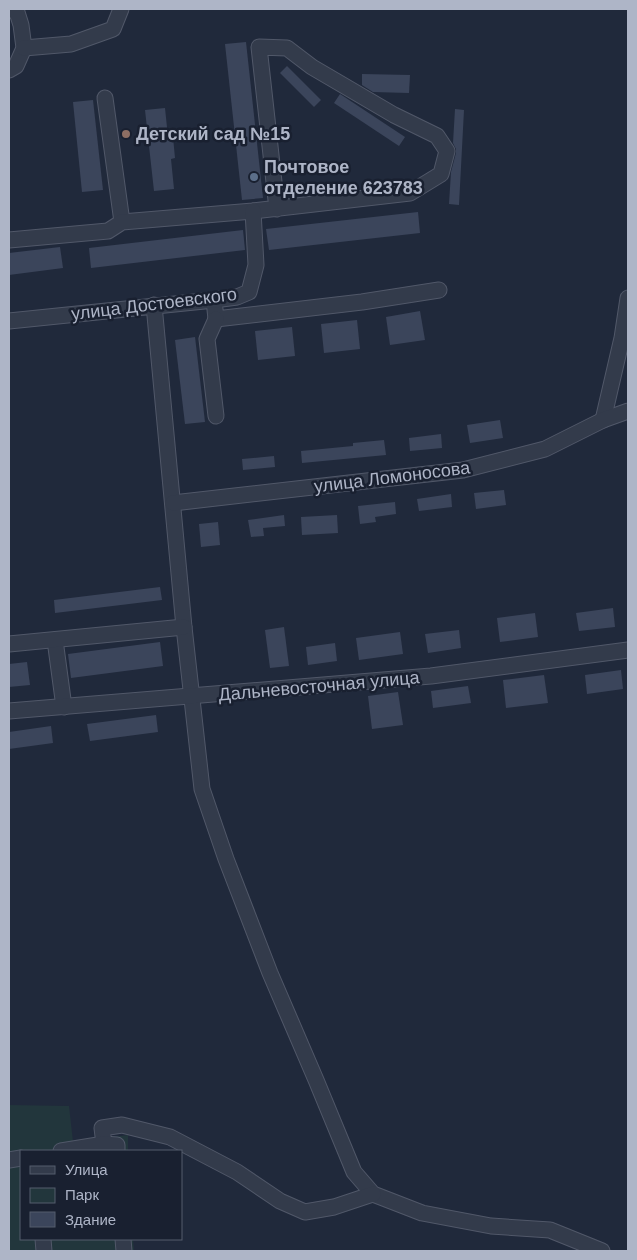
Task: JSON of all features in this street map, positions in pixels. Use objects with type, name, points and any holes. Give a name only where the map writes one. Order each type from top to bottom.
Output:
[{"type":"street","points":[[9,10],[16,9],[21,25],[24,48],[16,66],[9,70]]},
{"type":"street","points":[[24,48],[71,44],[113,29],[121,9]]},
{"type":"street","points":[[9,240],[108,231],[122,222],[253,212],[278,209],[410,193],[441,174],[448,151],[437,136],[394,115],[312,68],[287,48],[259,47],[278,209]]},
{"type":"street","points":[[105,98],[122,222]]},
{"type":"street","name":"улица Достоевского","points":[[9,321],[214,300],[237,297],[249,292],[256,265],[253,212]]},
{"type":"street","points":[[216,319],[362,302],[439,290]]},
{"type":"street","points":[[603,420],[622,338],[628,298]]},
{"type":"street","points":[[214,300],[216,319],[207,340],[216,416]]},
{"type":"street","points":[[154,305],[184,627],[202,789],[226,859],[270,973],[354,1172],[373,1194],[422,1213],[491,1226],[550,1230],[602,1251]]},
{"type":"street","name":"улица Ломоносова","points":[[173,503],[463,470],[545,449],[603,420],[628,411]]},
{"type":"street","points":[[9,644],[184,627]]},
{"type":"street","points":[[55,640],[64,707]]},
{"type":"street","name":"Дальневосточная улица","points":[[9,711],[431,676],[628,650]]},
{"type":"street","points":[[78,1150],[111,1148],[102,1128],[122,1125],[170,1137],[237,1172],[280,1201],[306,1212],[334,1207],[373,1194]]},
{"type":"green space","points":[[9,1105],[69,1106],[73,1142],[128,1135],[128,1150],[20,1150],[20,1240],[133,1240],[134,1251],[9,1251]]},
{"type":"building","points":[[246,42],[263,198],[242,200],[225,44]]},
{"type":"building","points":[[287,66],[321,100],[314,107],[280,73]]},
{"type":"building","points":[[362,74],[410,75],[409,93],[373,92],[362,85]]},
{"type":"building","points":[[340,94],[405,137],[399,146],[334,103]]},
{"type":"building","points":[[93,100],[103,190],[82,192],[73,102]]},
{"type":"building","points":[[165,108],[168,137],[173,137],[175,158],[171,159],[174,189],[154,191],[145,110]]},
{"type":"building","points":[[455,109],[464,110],[459,205],[449,204],[451,172],[456,153],[453,143]]},
{"type":"building","points":[[418,212],[420,233],[269,250],[266,229]]},
{"type":"building","points":[[243,230],[245,250],[91,268],[89,248]]},
{"type":"building","points":[[60,247],[63,268],[9,275],[9,253]]},
{"type":"building","points":[[420,311],[425,340],[390,345],[386,317]]},
{"type":"building","points":[[357,320],[360,349],[324,353],[321,324]]},
{"type":"building","points":[[292,327],[295,356],[258,360],[255,331]]},
{"type":"building","points":[[195,337],[205,422],[185,424],[175,340]]},
{"type":"building","points":[[500,420],[503,438],[470,443],[467,425]]},
{"type":"building","points":[[441,434],[442,448],[410,451],[409,438]]},
{"type":"building","points":[[384,440],[386,455],[302,463],[301,451],[353,446],[353,443]]},
{"type":"building","points":[[274,456],[275,467],[243,470],[242,459]]},
{"type":"building","points":[[504,490],[506,505],[476,509],[474,493]]},
{"type":"building","points":[[451,494],[452,507],[419,511],[417,499]]},
{"type":"building","points":[[395,502],[396,514],[375,517],[376,522],[360,524],[358,506]]},
{"type":"building","points":[[284,515],[285,526],[263,528],[264,536],[251,537],[248,520]]},
{"type":"building","points":[[337,515],[338,533],[302,535],[301,517]]},
{"type":"building","points":[[218,522],[220,545],[201,547],[199,524]]},
{"type":"building","points":[[160,587],[162,600],[55,613],[54,600]]},
{"type":"building","points":[[613,608],[615,627],[579,631],[576,613]]},
{"type":"building","points":[[535,613],[538,637],[500,642],[497,618]]},
{"type":"building","points":[[284,627],[289,666],[270,668],[265,630]]},
{"type":"building","points":[[459,630],[461,648],[428,653],[425,634]]},
{"type":"building","points":[[400,632],[403,654],[359,660],[356,638]]},
{"type":"building","points":[[160,642],[163,666],[71,678],[68,654]]},
{"type":"building","points":[[335,643],[337,661],[308,665],[306,647]]},
{"type":"building","points":[[27,662],[30,685],[9,687],[9,664]]},
{"type":"building","points":[[621,670],[623,689],[587,694],[585,675]]},
{"type":"building","points":[[544,675],[548,703],[506,708],[503,680]]},
{"type":"building","points":[[468,686],[471,703],[433,708],[431,691]]},
{"type":"building","points":[[398,692],[403,725],[372,729],[368,696]]},
{"type":"building","points":[[156,715],[158,732],[90,741],[87,724]]},
{"type":"building","points":[[51,726],[53,743],[9,749],[9,732]]},
{"type":"place","name":"Детский сад №15","points":[[126,134]]},
{"type":"place","name":"Почтовое отделение 623783","points":[[254,177]]}]
